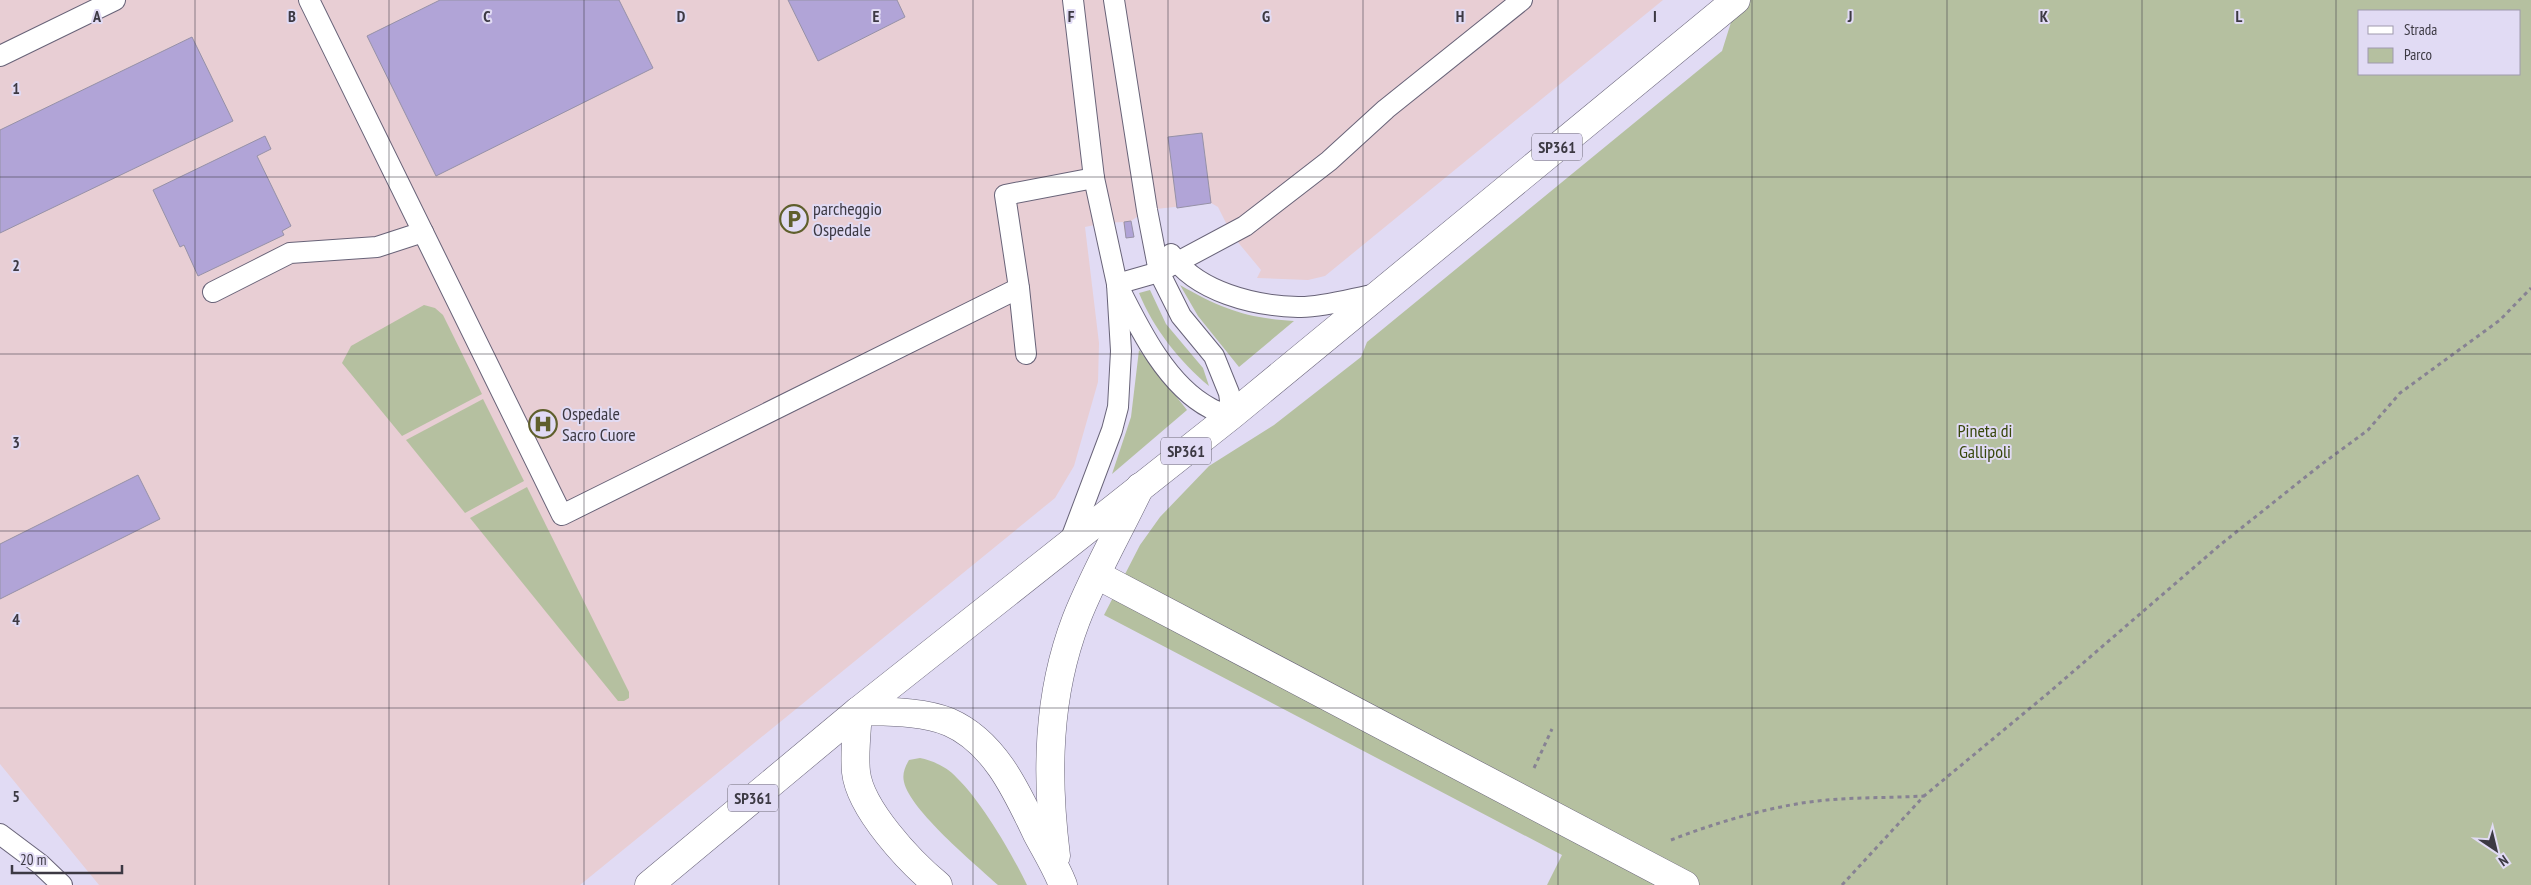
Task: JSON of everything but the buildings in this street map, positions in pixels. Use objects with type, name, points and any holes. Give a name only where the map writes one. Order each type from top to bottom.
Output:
[{"type":"main road","name":"SP361","points":[[648,885],[858,711],[1232,415],[1736,0]]},
{"type":"main road","points":[[1060,879],[1051,821],[1049,746],[1055,693],[1076,620],[1140,487]]},
{"type":"main road","points":[[1097,575],[1685,885]]},
{"type":"main road","points":[[938,885],[926,875],[874,815],[860,789],[855,756],[858,711],[902,713],[927,717],[948,721],[966,731],[993,757],[1013,784],[1060,879]]},
{"type":"lane","points":[[0,56],[115,0]]},
{"type":"lane","points":[[309,0],[562,515],[1019,288]]},
{"type":"lane","points":[[1069,544],[1106,448],[1118,407],[1122,351],[1117,284],[1094,178],[1073,0]]},
{"type":"lane","points":[[1114,0],[1147,210],[1168,268],[1181,316],[1214,356],[1229,393],[1232,415],[1210,408],[1184,388],[1143,336],[1117,284]]},
{"type":"lane","points":[[1117,284],[1168,268],[1245,226],[1329,162],[1386,109],[1522,0]]},
{"type":"lane","points":[[1026,354],[1019,288],[1005,195],[1094,178]]},
{"type":"lane","points":[[213,292],[290,253],[377,247],[423,232]]},
{"type":"lane","points":[[1168,268],[1218,290],[1256,303],[1300,307],[1378,294]]},
{"type":"lane","points":[[0,834],[40,864],[62,885]]},
{"type":"path","points":[[1842,885],[1924,796],[2046,695],[2220,545],[2368,430],[2400,392],[2500,320],[2531,288]]},
{"type":"path","points":[[1520,798],[1552,729]]},
{"type":"path","points":[[1631,856],[1698,829],[1756,813],[1826,800],[1924,796]]},
{"type":"shaded area","name":"Ospedale Sacro Cuore","points":[[0,0],[1663,0],[1325,276],[1308,280],[1257,278],[1261,270],[1232,235],[1218,207],[1211,203],[1147,210],[1131,221],[1134,237],[1126,238],[1123,222],[1085,227],[1099,343],[1098,382],[1074,466],[1055,498],[580,885],[99,885],[0,764]]},
{"type":"green space","name":"Pineta di Gallipoli","points":[[1738,0],[2531,0],[2531,885],[1547,885],[1562,855],[1104,615],[1140,545],[1160,517],[1209,466],[1274,425],[1361,357],[1367,342],[1722,51]]},
{"type":"green space","points":[[1180,285],[1235,311],[1277,320],[1294,321],[1239,367],[1198,316]]},
{"type":"green space","points":[[1150,290],[1166,324],[1203,368],[1209,386],[1198,377],[1168,344],[1152,319],[1139,293]]},
{"type":"green space","points":[[424,305],[435,308],[443,315],[482,394],[402,436],[342,363],[351,346]]},
{"type":"green space","points":[[1139,350],[1187,410],[1112,474],[1131,417]]},
{"type":"green space","points":[[483,399],[524,481],[465,513],[406,440]]},
{"type":"green space","points":[[527,487],[629,692],[629,698],[624,701],[618,701],[470,518]]},
{"type":"green space","points":[[920,758],[945,768],[967,788],[996,829],[1027,885],[998,885],[960,851],[918,807],[909,794],[903,776],[909,760]]},
{"type":"place","name":"parcheggio Ospedale","points":[[794,219]]},
{"type":"place","name":"Ospedale Sacro Cuore","points":[[543,424]]}]
